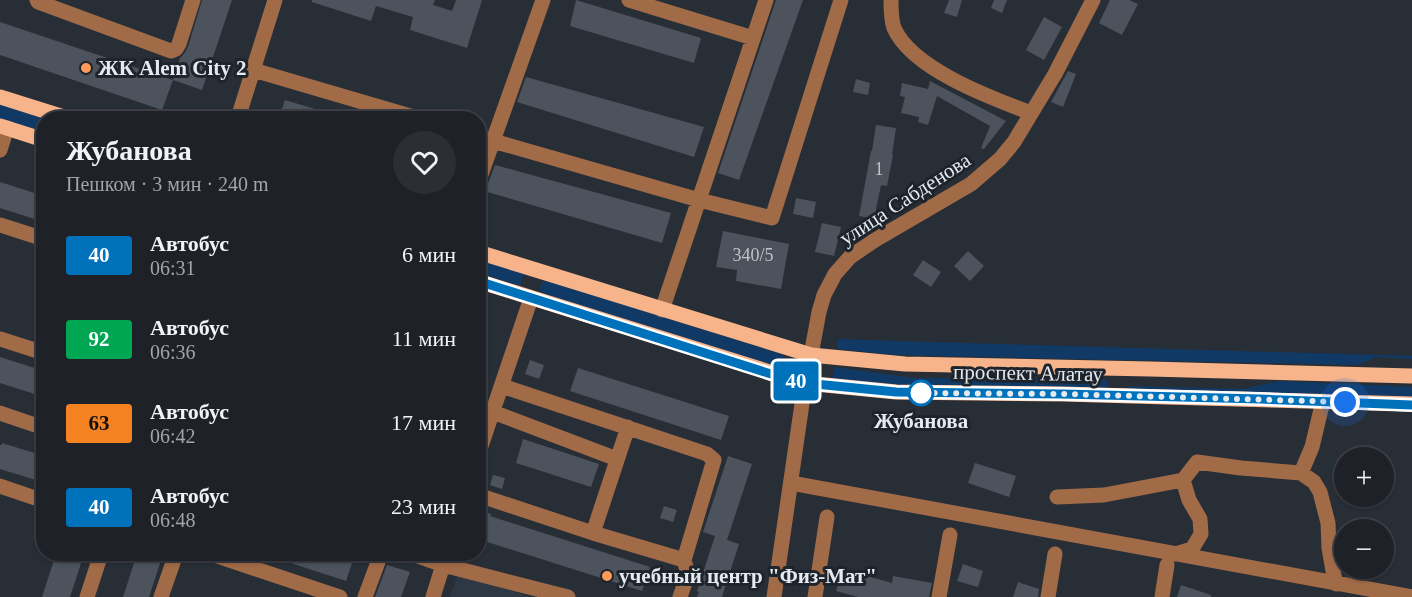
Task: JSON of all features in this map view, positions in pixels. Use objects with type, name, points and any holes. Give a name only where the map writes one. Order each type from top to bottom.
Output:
[{"type":"main road","points":[[0,97],[45,111]]},
{"type":"main road","points":[[4,127],[36,137]]},
{"type":"main road","name":"проспект Алатау","points":[[486,255],[811,355],[905,364],[1412,376]]},
{"type":"main road","points":[[531,298],[540,272]]},
{"type":"main road","name":"проспект Алатау","points":[[486,284],[805,383],[896,392],[1412,405]]},
{"type":"main road","name":"улица Сабденова","points":[[805,383],[811,355]]},
{"type":"main road","points":[[1113,368],[1113,396]]},
{"type":"street","points":[[37,0],[171,51],[176,49],[193,0]]},
{"type":"street","points":[[240,111],[275,0]]},
{"type":"street","points":[[543,0],[486,139],[699,200],[772,218],[841,0]]},
{"type":"street","points":[[629,0],[753,38]]},
{"type":"street","points":[[662,310],[766,0]]},
{"type":"street","name":"улица Сабденова","points":[[811,355],[819,312],[835,274],[850,257],[971,184],[1000,159],[1014,142],[1055,74],[1093,0]]},
{"type":"street","points":[[887,1],[893,26],[899,36],[928,64],[990,97],[1031,113]]},
{"type":"street","points":[[253,70],[393,111]]},
{"type":"street","points":[[0,150],[4,127]]},
{"type":"street","points":[[0,225],[36,236]]},
{"type":"street","points":[[486,432],[531,298]]},
{"type":"street","points":[[0,339],[36,350]]},
{"type":"street","name":"улица Сабденова","points":[[774,597],[805,383]]},
{"type":"street","points":[[502,386],[707,454],[714,460],[684,560],[688,574],[680,597]]},
{"type":"street","points":[[1301,473],[1312,447],[1323,401]]},
{"type":"street","points":[[493,412],[617,459]]},
{"type":"street","points":[[0,413],[36,426]]},
{"type":"street","points":[[593,533],[628,427]]},
{"type":"street","points":[[1057,497],[1104,495],[1183,480],[1197,462],[1301,473],[1314,482],[1320,492],[1328,522],[1329,548],[1336,584]]},
{"type":"street","points":[[1162,597],[1171,560],[1192,549],[1201,534],[1200,519],[1189,500],[1183,480]]},
{"type":"street","points":[[790,483],[1171,560],[1412,597]]},
{"type":"street","points":[[0,486],[36,498]]},
{"type":"street","points":[[486,498],[684,560]]},
{"type":"street","points":[[815,597],[827,517]]},
{"type":"street","points":[[939,597],[950,535]]},
{"type":"street","points":[[1048,597],[1055,554]]},
{"type":"street","points":[[87,597],[99,561]]},
{"type":"street","points":[[161,597],[174,561]]},
{"type":"street","points":[[232,561],[340,597]]},
{"type":"street","points":[[365,597],[378,561]]},
{"type":"street","points":[[433,597],[444,561]]},
{"type":"street","points":[[451,561],[568,597]]},
{"type":"shaded area","points":[[0,104],[36,115],[36,131],[0,119]]},
{"type":"shaded area","points":[[486,261],[524,274],[520,286],[486,275]]},
{"type":"shaded area","points":[[549,281],[784,355],[781,369],[544,295],[540,290],[541,284]]},
{"type":"shaded area","points":[[838,339],[1412,356],[1412,359],[1376,357],[1358,365],[894,355],[837,349]]},
{"type":"shaded area","points":[[834,367],[913,378],[1105,379],[1107,387],[1102,390],[910,388],[832,379]]},
{"type":"shaded area","points":[[1279,381],[1412,387],[1412,398],[1127,393],[1128,386],[1243,389]]},
{"type":"shaded area","points":[[458,574],[530,597],[450,597]]},
{"type":"building","name":"ЖК Alem City 2","points":[[202,0],[232,0],[202,90],[173,80],[180,58],[188,47]]},
{"type":"building","points":[[312,0],[435,0],[433,5],[452,11],[456,0],[482,0],[467,48],[410,30],[413,17],[376,6],[371,21],[312,2]]},
{"type":"building","points":[[576,0],[701,38],[694,63],[570,26]]},
{"type":"building","points":[[776,0],[803,0],[739,180],[718,173]]},
{"type":"building","points":[[949,0],[962,0],[957,17],[944,13]]},
{"type":"building","points":[[994,0],[1007,0],[1002,13],[991,8]]},
{"type":"building","points":[[1110,0],[1129,0],[1138,4],[1122,35],[1099,23]]},
{"type":"building","points":[[1044,17],[1062,27],[1044,60],[1026,50]]},
{"type":"building","name":"ЖК Alem City 2","points":[[0,22],[173,80],[162,110],[0,55]]},
{"type":"building","points":[[1068,71],[1076,74],[1063,107],[1051,102]]},
{"type":"building","points":[[526,77],[704,127],[694,157],[517,102]]},
{"type":"building","points":[[856,79],[870,83],[868,95],[853,92]]},
{"type":"building","points":[[930,81],[1006,121],[984,149],[981,148],[990,126],[937,96],[928,125],[918,122],[919,117],[901,113],[905,97],[900,96],[902,83],[928,89]]},
{"type":"building","points":[[285,100],[321,111],[281,111]]},
{"type":"building","points":[[876,125],[896,128],[887,186],[881,185],[874,219],[859,216]]},
{"type":"building","points":[[495,165],[671,213],[662,243],[486,192]]},
{"type":"building","points":[[0,182],[36,193],[36,219],[0,208]]},
{"type":"building","points":[[796,198],[816,202],[813,218],[793,214]]},
{"type":"building","points":[[822,223],[841,227],[834,256],[815,252]]},
{"type":"building","points":[[723,231],[789,244],[781,289],[736,281],[737,270],[716,267]]},
{"type":"building","points":[[968,251],[984,266],[970,281],[954,266]]},
{"type":"building","points":[[923,260],[941,272],[931,287],[913,275]]},
{"type":"building","points":[[0,357],[36,368],[36,394],[0,383]]},
{"type":"building","points":[[530,360],[544,365],[539,379],[525,374]]},
{"type":"building","points":[[578,368],[729,416],[721,440],[570,391]]},
{"type":"building","points":[[523,439],[599,464],[591,487],[516,463]]},
{"type":"building","points":[[2,443],[36,453],[36,480],[0,469],[0,445]]},
{"type":"building","points":[[728,456],[752,464],[727,540],[739,544],[722,597],[697,597],[715,536],[703,532]]},
{"type":"building","points":[[975,463],[1016,476],[1009,497],[968,483]]},
{"type":"building","points":[[493,475],[505,478],[502,489],[490,485]]},
{"type":"building","points":[[664,506],[677,510],[673,522],[660,518]]},
{"type":"building","points":[[486,512],[491,514],[490,516],[650,567],[642,591],[486,542]]},
{"type":"building","points":[[54,561],[82,561],[70,597],[42,597]]},
{"type":"building","points":[[135,561],[161,561],[149,597],[123,597]]},
{"type":"building","points":[[284,561],[353,561],[346,581]]},
{"type":"building","points":[[963,564],[983,571],[978,587],[957,581]]},
{"type":"building","points":[[387,565],[410,572],[401,597],[375,597]]},
{"type":"building","points":[[842,569],[892,583],[893,576],[932,583],[929,597],[858,597],[836,591]]},
{"type":"building","points":[[1018,582],[1039,589],[1038,597],[1013,597]]},
{"type":"building","points":[[1181,585],[1211,595],[1211,597],[1177,597]]},
{"type":"bus line","name":"40","points":[[486,284],[771,374],[830,387],[896,392],[1063,394],[1412,405]]},
{"type":"place","name":"ЖК Alem City 2","points":[[86,68]]},
{"type":"place","name":"Жубанова","points":[[921,393]]},
{"type":"place","name":"учебный центр \"Физ-Мат\"","points":[[607,576]]},
{"type":"route","points":[[921,393],[917,393],[1063,394],[1345,402]]}]
